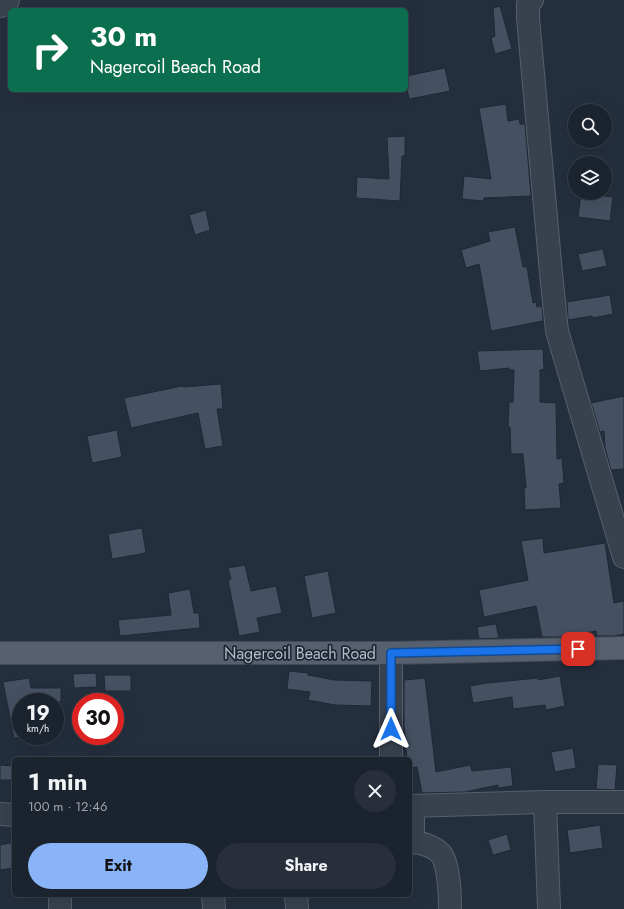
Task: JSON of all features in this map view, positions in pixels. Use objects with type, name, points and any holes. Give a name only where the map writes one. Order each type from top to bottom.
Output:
[{"type":"main road","name":"Nagercoil Beach Road","points":[[0,653],[391,653],[624,648]]},
{"type":"street","points":[[0,6],[8,0]]},
{"type":"street","points":[[532,0],[528,4],[528,18],[557,331],[624,557]]},
{"type":"street","points":[[391,653],[391,757]]},
{"type":"street","points":[[412,806],[545,802],[624,802]]},
{"type":"street","points":[[545,802],[549,909]]},
{"type":"street","points":[[0,814],[12,814]]},
{"type":"street","points":[[412,842],[430,846],[441,854],[446,868],[450,892],[450,909]]},
{"type":"street","points":[[60,897],[60,909]]},
{"type":"street","points":[[213,897],[214,909]]},
{"type":"street","points":[[296,897],[298,909]]},
{"type":"building","points":[[500,6],[512,49],[495,54],[491,38],[495,36],[493,8]]},
{"type":"building","points":[[445,68],[450,91],[409,99],[408,76]]},
{"type":"building","points":[[506,104],[508,121],[519,119],[520,124],[525,124],[531,196],[484,198],[483,201],[462,199],[464,176],[491,179],[479,108]]},
{"type":"building","points":[[405,136],[405,156],[402,156],[400,201],[356,198],[357,177],[389,179],[387,137]]},
{"type":"building","points":[[613,197],[610,221],[578,217],[580,200],[612,200]]},
{"type":"building","points":[[206,210],[210,230],[195,235],[189,215]]},
{"type":"building","points":[[515,227],[523,267],[527,267],[533,303],[536,302],[537,307],[542,306],[543,321],[491,331],[479,264],[466,268],[461,250],[490,241],[488,232]]},
{"type":"building","points":[[603,249],[607,266],[582,271],[578,254]]},
{"type":"building","points":[[610,295],[613,314],[593,318],[592,316],[568,320],[567,302]]},
{"type":"building","points":[[543,349],[544,369],[540,370],[540,402],[556,403],[557,459],[562,458],[564,483],[559,484],[561,508],[525,510],[524,488],[526,488],[523,454],[511,454],[510,427],[508,427],[509,402],[513,402],[514,370],[509,370],[509,368],[480,371],[477,351]]},
{"type":"building","points":[[221,384],[223,409],[217,409],[223,446],[205,449],[198,413],[131,428],[124,398],[182,386]]},
{"type":"building","points":[[624,396],[624,469],[611,470],[605,448],[604,431],[600,432],[591,403]]},
{"type":"building","points":[[117,430],[122,457],[92,463],[87,436]]},
{"type":"building","points":[[142,528],[146,553],[112,559],[108,534]]},
{"type":"building","points":[[543,538],[544,553],[605,543],[614,603],[624,601],[624,634],[615,636],[597,636],[596,631],[564,637],[542,637],[536,606],[484,617],[479,590],[528,580],[521,541]]},
{"type":"building","points":[[245,565],[251,591],[276,586],[282,613],[257,618],[260,632],[239,636],[228,580],[231,579],[228,568]]},
{"type":"building","points":[[328,571],[336,613],[312,618],[304,576]]},
{"type":"building","points":[[190,589],[194,613],[199,613],[200,628],[120,636],[118,620],[171,615],[168,593]]},
{"type":"building","points":[[496,624],[499,638],[479,639],[477,627]]},
{"type":"building","points":[[289,671],[308,673],[308,675],[334,680],[372,681],[371,706],[335,705],[308,700],[310,692],[287,689]]},
{"type":"building","points":[[96,673],[97,687],[74,688],[73,674]]},
{"type":"building","points":[[104,675],[131,675],[131,691],[105,691]]},
{"type":"building","points":[[560,676],[565,706],[546,710],[545,705],[513,709],[512,697],[473,703],[470,686],[538,678],[538,680]]},
{"type":"building","points":[[29,678],[31,688],[61,688],[61,693],[12,693],[12,728],[3,682]]},
{"type":"building","points":[[425,678],[436,772],[470,765],[472,771],[511,767],[513,786],[498,788],[498,785],[465,792],[422,793],[417,767],[412,768],[412,757],[407,757],[404,727],[404,680]]},
{"type":"building","points":[[573,748],[576,768],[555,772],[551,752]]},
{"type":"building","points":[[598,764],[617,765],[615,790],[596,789]]},
{"type":"building","points":[[0,765],[12,766],[12,780],[0,780]]},
{"type":"building","points":[[600,825],[603,848],[570,853],[567,830]]},
{"type":"building","points":[[507,834],[511,850],[493,855],[488,840]]},
{"type":"building","points":[[12,842],[12,868],[0,870],[0,845]]},
{"type":"route","points":[[391,729],[391,653],[578,649]]}]
